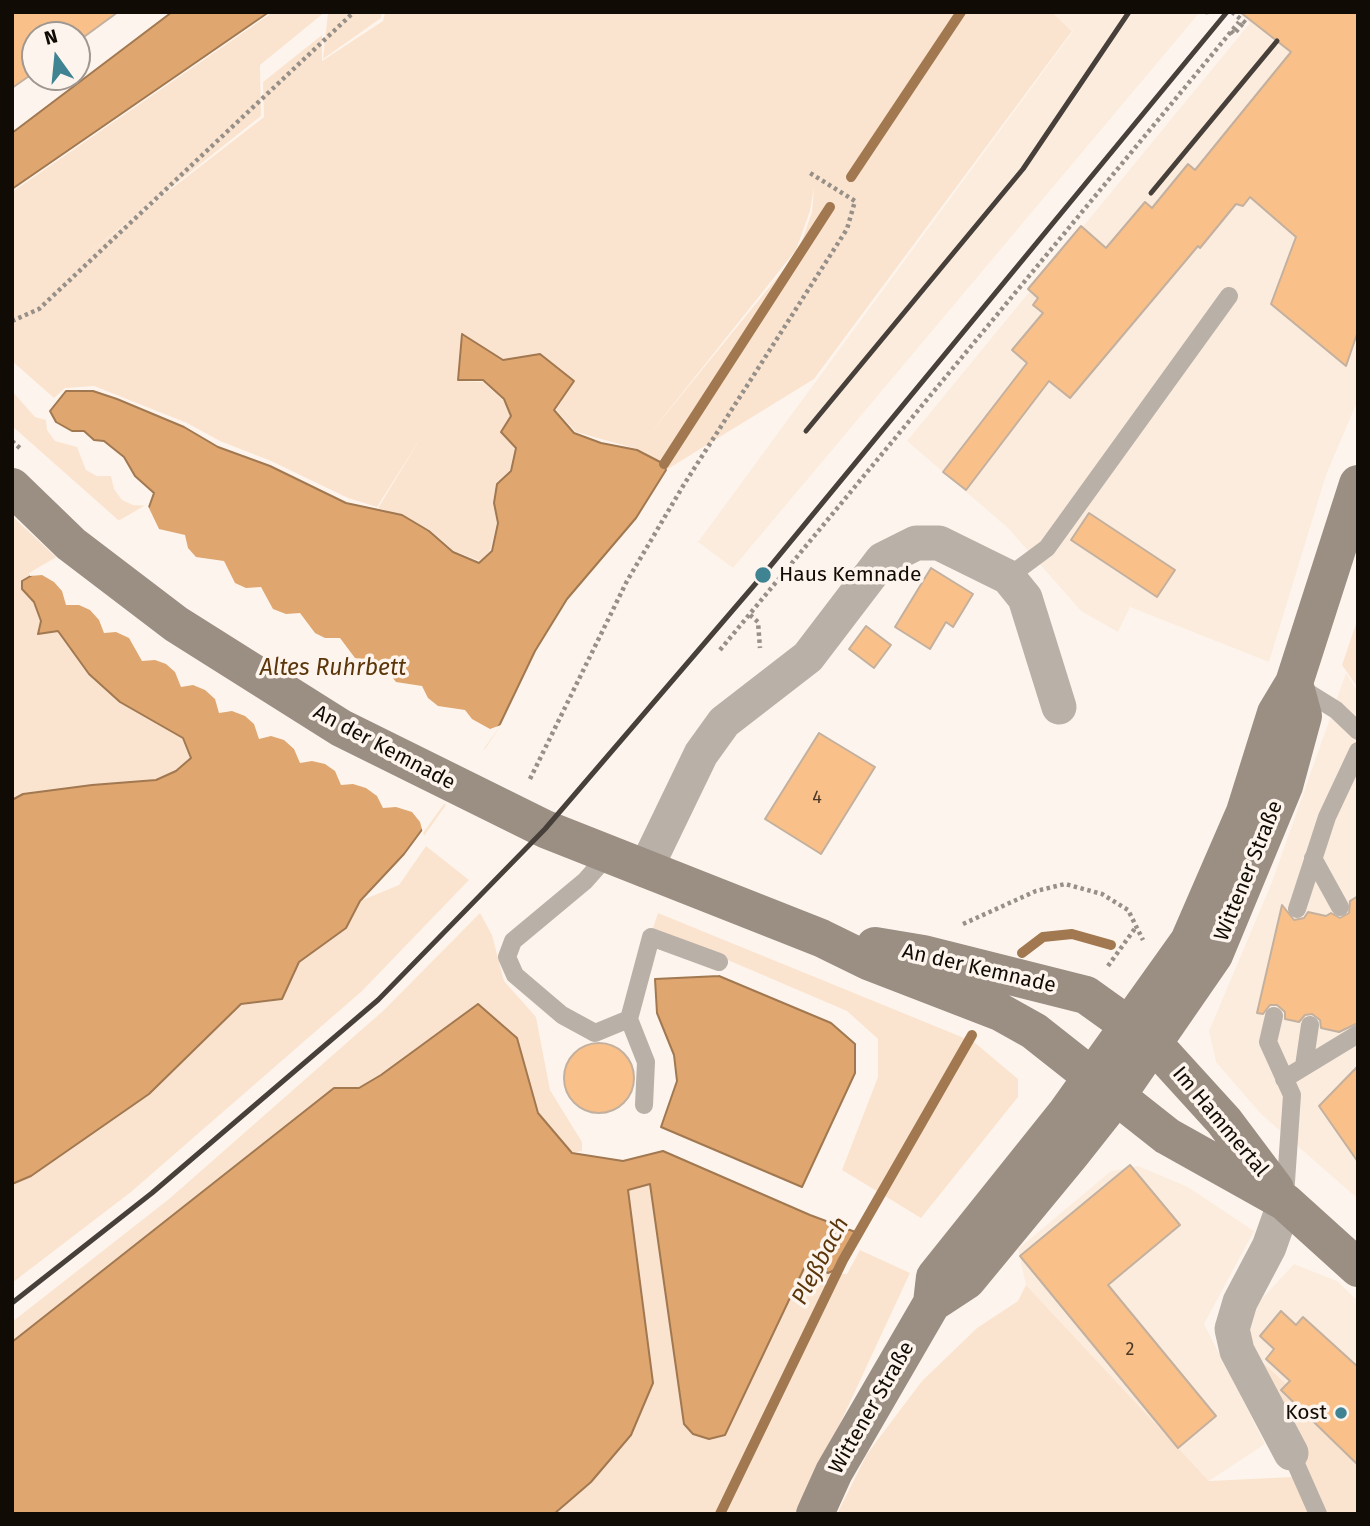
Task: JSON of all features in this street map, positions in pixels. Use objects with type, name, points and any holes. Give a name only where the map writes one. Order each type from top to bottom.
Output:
[{"type":"main road","name":"An der Kemnade","points":[[21,473],[71,544],[176,624],[341,728],[458,787],[608,855],[821,937],[868,961],[1000,1012],[1034,1031],[1103,1087]]},
{"type":"main road","name":"Wittener Straße","points":[[1141,1033],[1171,966],[1189,941],[1245,812],[1276,713],[1294,683],[1358,484]]},
{"type":"main road","name":"Wittener Straße","points":[[815,1514],[834,1472],[932,1303],[935,1277],[1103,1087],[1141,1033],[1214,955],[1284,786],[1303,716],[1294,683]]},
{"type":"main road","name":"An der Kemnade","points":[[821,937],[923,954],[1086,995],[1141,1033]]},
{"type":"main road","name":"Im Hammertal","points":[[1141,1033],[1224,1122],[1285,1202],[1358,1268]]},
{"type":"main road","name":"Im Hammertal","points":[[1103,1087],[1167,1136],[1285,1202]]},
{"type":"street","points":[[645,870],[701,754],[724,722],[808,657],[881,560],[916,543],[939,543],[1008,577],[1025,598],[1059,708]]},
{"type":"street","points":[[1285,1202],[1269,1247],[1240,1303],[1232,1329],[1237,1351],[1291,1453]]},
{"type":"lane","points":[[1008,577],[1046,548],[1229,296]]},
{"type":"lane","points":[[1294,683],[1336,710],[1358,731]]},
{"type":"lane","points":[[1297,909],[1327,817],[1358,751]]},
{"type":"lane","points":[[608,855],[585,881],[513,941],[507,957],[515,975],[562,1015],[595,1033],[629,1018]]},
{"type":"lane","points":[[1313,858],[1333,906]]},
{"type":"lane","points":[[644,1105],[646,1062],[629,1018],[651,937],[719,962]]},
{"type":"lane","points":[[1274,1016],[1268,1042],[1288,1087],[1285,1202]]},
{"type":"lane","points":[[1304,1066],[1310,1025]]},
{"type":"lane","points":[[1288,1087],[1304,1066],[1358,1034]]},
{"type":"lane","points":[[1291,1453],[1318,1514]]},
{"type":"path","points":[[12,321],[40,309],[354,12]]},
{"type":"path","points":[[720,650],[1231,31],[1244,23],[1232,12]]},
{"type":"path","points":[[529,781],[627,581],[683,486],[847,229],[855,201],[810,173]]},
{"type":"path","points":[[12,441],[21,473]]},
{"type":"path","points":[[516,776],[539,786]]},
{"type":"path","points":[[954,928],[1036,891],[1065,884],[1102,894],[1128,910],[1151,955],[1171,966]]},
{"type":"shaded area","points":[[273,12],[325,12],[260,65],[261,116],[82,258],[264,117],[263,82],[322,35],[322,61],[383,21],[385,12],[1052,12],[1072,31],[814,379],[666,470],[664,464],[637,449],[576,432],[556,410],[574,380],[540,354],[503,359],[461,334],[457,381],[483,382],[504,401],[511,416],[501,432],[515,447],[510,470],[496,483],[493,504],[497,523],[490,551],[480,561],[454,551],[430,530],[402,515],[378,508],[422,436],[377,507],[348,498],[271,461],[220,441],[187,423],[94,386],[65,388],[54,398],[12,361],[12,192]],"holes":[[[814,187],[812,212],[798,252],[648,436],[796,250],[810,211]]]},
{"type":"shaded area","points":[[328,12],[382,12],[381,18],[323,59]]},
{"type":"shaded area","points":[[1052,12],[1200,12],[733,568],[698,542],[1073,31]]},
{"type":"shaded area","points":[[1237,12],[1358,12],[1358,400],[1326,475],[1269,662],[1130,607],[1118,632],[1081,611],[1008,528],[907,441],[1250,23]]},
{"type":"shaded area","points":[[12,391],[35,417],[46,420],[47,430],[55,441],[77,447],[86,470],[97,476],[111,476],[114,489],[122,500],[133,505],[148,506],[152,518],[490,729],[501,725],[485,749],[422,719],[235,606],[117,519],[12,426]]},
{"type":"shaded area","points":[[12,516],[68,568],[316,736],[446,805],[424,836],[420,822],[42,575],[30,576],[22,581],[22,590],[34,602],[41,621],[37,633],[58,631],[89,674],[184,738],[192,758],[176,771],[156,780],[23,794],[12,800]]},
{"type":"shaded area","points":[[1358,618],[1358,688],[1342,665]]},
{"type":"shaded area","points":[[1346,673],[1358,691],[1358,1199],[1261,1114],[1216,1062],[1209,1031],[1272,882]]},
{"type":"shaded area","points":[[426,846],[469,880],[362,991],[131,1192],[12,1283],[12,1185],[31,1176],[150,1094],[241,1005],[282,1000],[300,962],[346,929],[360,901],[399,885]]},
{"type":"shaded area","points":[[480,913],[492,935],[504,981],[536,1017],[550,1090],[582,1142],[582,1151],[572,1153],[538,1113],[517,1038],[478,1004],[359,1088],[334,1088],[12,1342],[12,1322],[169,1199],[384,1010]]},
{"type":"shaded area","points":[[658,913],[974,1042],[1018,1079],[1018,1097],[921,1218],[842,1170],[878,1077],[878,1039],[847,1011],[653,928]]},
{"type":"shaded area","points":[[1138,1166],[1188,1187],[1254,1231],[1204,1324],[1265,1444],[1209,1481],[1026,1285],[1018,1249],[1111,1171]]},
{"type":"shaded area","points":[[651,1184],[684,1424],[793,1288],[807,1261],[828,1273],[847,1274],[860,1250],[910,1273],[798,1514],[554,1514],[563,1508],[653,1383],[628,1189]]},
{"type":"shaded area","points":[[1294,1264],[1337,1281],[1358,1301],[1358,1450],[1243,1343],[1256,1305]]},
{"type":"shaded area","points":[[1026,1285],[1209,1481],[1292,1477],[1291,1443],[1255,1355],[1358,1450],[1358,1514],[837,1514],[867,1454],[922,1381],[977,1328],[1018,1301]]},
{"type":"water","points":[[172,12],[269,12],[12,189],[12,133],[68,91],[91,91],[91,73]]},
{"type":"water","name":"Altes Ruhrbett","points":[[462,334],[503,360],[540,354],[574,381],[554,410],[574,433],[601,443],[637,450],[664,464],[666,470],[636,518],[567,599],[535,651],[500,724],[404,854],[360,901],[346,928],[299,962],[282,999],[241,1004],[149,1094],[31,1176],[12,1184],[12,800],[23,794],[156,780],[176,771],[191,758],[183,738],[120,702],[89,674],[58,631],[38,634],[41,621],[34,602],[22,589],[22,581],[149,507],[154,493],[135,476],[124,457],[104,441],[94,440],[84,431],[72,431],[56,422],[50,411],[66,391],[93,391],[117,399],[184,427],[218,447],[270,466],[346,503],[402,515],[429,531],[453,552],[479,563],[492,551],[498,523],[494,503],[497,484],[511,471],[516,448],[501,432],[511,416],[504,399],[483,380],[458,380]]},
{"type":"water","points":[[719,976],[831,1023],[855,1044],[855,1073],[802,1187],[661,1127],[677,1081],[674,1055],[657,1013],[655,979]]},
{"type":"water","points":[[478,1004],[517,1038],[538,1113],[572,1153],[623,1161],[663,1151],[858,1233],[839,1268],[828,1273],[807,1262],[725,1435],[709,1439],[693,1434],[684,1424],[650,1184],[628,1190],[653,1383],[631,1435],[591,1482],[554,1514],[12,1514],[12,1342],[334,1088],[359,1088]]},
{"type":"pier","points":[[148,506],[159,529],[185,535],[188,548],[196,557],[224,561],[235,583],[246,588],[261,587],[273,609],[286,614],[300,613],[315,633],[325,638],[340,638],[355,658],[381,663],[396,682],[422,686],[428,698],[438,706],[465,710],[472,719],[490,729],[501,725],[423,833],[420,822],[412,812],[396,807],[383,808],[377,796],[366,788],[353,784],[341,785],[335,771],[325,764],[312,761],[300,763],[294,749],[284,740],[271,736],[259,739],[254,724],[245,716],[232,711],[219,713],[215,699],[205,690],[193,685],[181,687],[175,672],[166,664],[155,660],[142,661],[129,638],[116,632],[104,633],[99,620],[90,610],[79,605],[66,605],[62,591],[54,582],[42,575],[30,576],[29,573]]},
{"type":"building","points":[[12,12],[118,12],[91,32],[91,21],[21,21],[21,82],[12,88]]},
{"type":"building","points":[[1240,12],[1358,12],[1358,331],[1346,366],[1271,304],[1296,237],[1250,197],[1243,206],[1236,204],[1200,248],[1198,246],[1070,398],[1049,381],[966,490],[943,472],[1027,363],[1012,350],[1043,313],[1033,305],[1038,298],[1028,289],[1081,226],[1106,248],[1145,202],[1152,208],[1188,164],[1195,170],[1291,52]]},
{"type":"building","points":[[1089,513],[1175,570],[1157,597],[1071,540]]},
{"type":"building","points":[[931,568],[973,594],[953,627],[946,622],[930,649],[895,627]]},
{"type":"building","points":[[866,626],[891,645],[874,668],[849,649]]},
{"type":"building","points":[[819,733],[875,767],[821,854],[765,819]]},
{"type":"building","points":[[1358,896],[1358,1023],[1339,1032],[1321,1028],[1320,1020],[1312,1014],[1305,1015],[1299,1022],[1285,1019],[1285,1012],[1277,1005],[1270,1005],[1263,1014],[1257,1013],[1282,905],[1294,920],[1304,918],[1308,912],[1326,916],[1331,913],[1340,918],[1349,913],[1350,901]]},
{"type":"building","points":[[599,1043],[624,1053],[634,1078],[624,1103],[599,1113],[574,1103],[564,1078],[574,1053]]},
{"type":"building","points":[[1358,1066],[1358,1162],[1319,1106]]},
{"type":"building","points":[[1130,1165],[1180,1225],[1108,1285],[1216,1416],[1178,1448],[1020,1256]]},
{"type":"building","name":"Kost","points":[[1281,1311],[1296,1325],[1303,1317],[1358,1367],[1358,1465],[1281,1390],[1290,1381],[1266,1359],[1274,1349],[1260,1336]]},
{"type":"waterway","points":[[851,177],[961,12]]},
{"type":"waterway","points":[[664,464],[830,207]]},
{"type":"waterway","name":"Pleßbach","points":[[1022,953],[1043,937],[1072,934],[1111,945]]},
{"type":"waterway","name":"Pleßbach","points":[[720,1514],[843,1260],[972,1035]]},
{"type":"railway","points":[[806,431],[1023,169],[1129,12]]},
{"type":"railway","points":[[12,1303],[152,1193],[378,1000],[545,829],[763,575],[1227,12]]},
{"type":"railway","points":[[1151,193],[1277,41]]},
{"type":"place","name":"Haus Kemnade","points":[[763,575]]},
{"type":"place","name":"Kost","points":[[1341,1413]]}]
